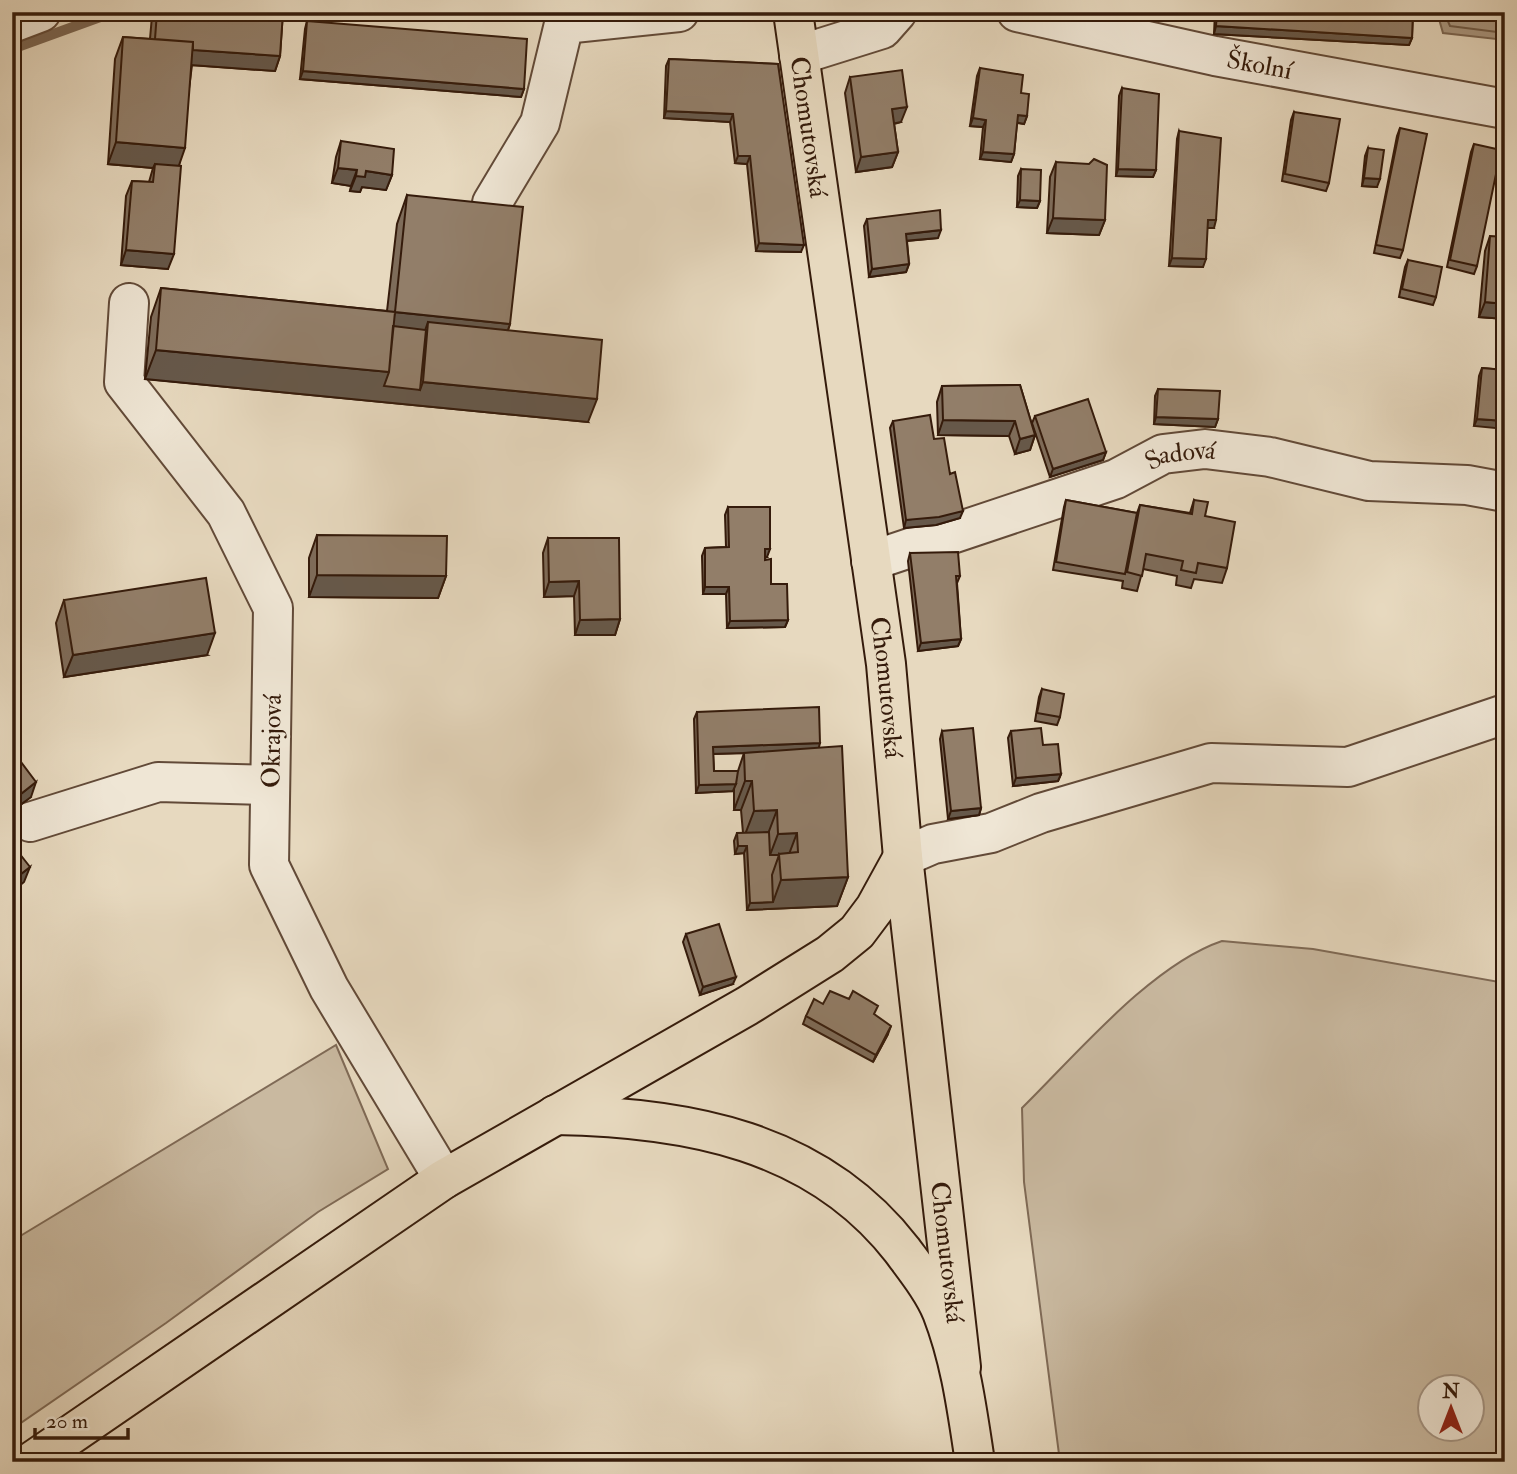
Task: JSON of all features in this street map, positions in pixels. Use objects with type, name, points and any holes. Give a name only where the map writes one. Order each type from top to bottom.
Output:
[{"type":"main road","name":"Chomutovská","points":[[793,12],[871,561],[896,761],[903,857],[961,1367]]},
{"type":"main road","points":[[31,1462],[444,1179],[747,1006],[830,954],[857,932],[875,908],[903,857]]},
{"type":"main road","points":[[553,1115],[630,1117],[718,1132],[770,1150],[816,1175],[856,1202],[888,1232],[941,1309],[961,1367],[975,1462]]},
{"type":"street","points":[[12,23],[41,12]]},
{"type":"street","points":[[492,203],[540,123],[564,24],[679,12]]},
{"type":"street","points":[[799,55],[882,29],[897,12]]},
{"type":"street","name":"Školní","points":[[1017,12],[1215,56],[1505,109]]},
{"type":"street","name":"Okrajová","points":[[130,303],[124,382],[226,513],[273,608],[269,865],[329,988],[444,1179]]},
{"type":"street","name":"Sadová","points":[[871,561],[1116,478],[1164,454],[1205,449],[1270,457],[1368,481],[1466,485],[1505,492]]},
{"type":"street","points":[[903,857],[933,844],[991,833],[1041,813],[1211,763],[1348,767],[1505,714]]},
{"type":"street","points":[[30,822],[159,782],[270,785]]},
{"type":"shaded area","points":[[1222,941],[1313,949],[1505,983],[1505,1462],[1060,1462],[1024,1182],[1022,1108],[1090,1038],[1168,970],[1195,953]]},
{"type":"shaded area","points":[[336,1045],[388,1169],[318,1212],[166,1323],[12,1429],[12,1241]]},
{"type":"water","points":[[1437,12],[1505,12],[1505,40],[1443,33]]},
{"type":"building","points":[[157,12],[283,12],[280,56],[193,50],[193,42],[155,39]]},
{"type":"building","points":[[1217,12],[1413,12],[1412,38],[1216,26]]},
{"type":"building","points":[[307,21],[527,39],[524,89],[303,71]]},
{"type":"building","points":[[123,37],[193,42],[185,148],[116,142]]},
{"type":"building","points":[[669,59],[778,64],[804,245],[759,243],[750,156],[738,156],[733,114],[666,111]]},
{"type":"building","points":[[980,68],[1023,75],[1021,93],[1029,94],[1027,116],[1018,115],[1014,154],[983,152],[986,120],[973,118]]},
{"type":"building","points":[[902,70],[907,107],[892,109],[898,152],[861,157],[850,77]]},
{"type":"building","points":[[1122,88],[1159,94],[1156,170],[1118,169]]},
{"type":"building","points":[[1294,112],[1340,119],[1329,183],[1285,174]]},
{"type":"building","points":[[1400,128],[1427,134],[1403,250],[1376,245]]},
{"type":"building","points":[[1179,131],[1221,138],[1216,220],[1208,220],[1206,259],[1172,258]]},
{"type":"building","points":[[341,141],[394,149],[392,175],[366,171],[365,177],[356,176],[357,170],[338,168]]},
{"type":"building","points":[[1474,144],[1501,150],[1477,266],[1450,260]]},
{"type":"building","points":[[1368,148],[1384,150],[1380,179],[1364,178]]},
{"type":"building","points":[[1094,159],[1107,165],[1105,220],[1053,218],[1056,162],[1089,164]]},
{"type":"building","points":[[155,164],[181,166],[174,254],[126,250],[132,181],[153,182]]},
{"type":"building","points":[[1021,169],[1041,170],[1040,201],[1020,200]]},
{"type":"building","points":[[407,195],[523,207],[510,324],[395,312]]},
{"type":"building","points":[[940,210],[941,230],[906,234],[909,264],[872,269],[867,219]]},
{"type":"building","points":[[1490,236],[1505,237],[1505,304],[1485,302]]},
{"type":"building","points":[[1408,260],[1442,267],[1436,297],[1402,289]]},
{"type":"building","points":[[161,288],[395,312],[389,372],[156,350]]},
{"type":"building","points":[[428,322],[602,340],[597,399],[423,382]]},
{"type":"building","points":[[393,326],[426,330],[420,390],[384,386],[389,372]]},
{"type":"building","points":[[1482,368],[1505,370],[1505,421],[1477,419]]},
{"type":"building","points":[[1020,385],[1035,435],[1020,439],[1015,421],[943,420],[942,386]]},
{"type":"building","points":[[1158,389],[1220,391],[1218,419],[1156,417]]},
{"type":"building","points":[[1088,399],[1106,452],[1053,469],[1035,416]]},
{"type":"building","points":[[930,415],[934,439],[944,438],[950,474],[955,472],[963,511],[939,517],[906,520],[893,421]]},
{"type":"building","points":[[1066,500],[1137,513],[1125,574],[1056,562]]},
{"type":"building","points":[[1194,500],[1208,502],[1205,516],[1235,522],[1227,568],[1198,563],[1196,573],[1181,570],[1183,561],[1146,554],[1142,576],[1127,572],[1140,505],[1192,514]]},
{"type":"building","points":[[728,507],[770,507],[770,549],[765,549],[765,560],[771,559],[771,584],[787,584],[788,620],[730,621],[729,587],[705,587],[705,548],[729,547]]},
{"type":"building","points":[[317,535],[447,536],[446,576],[317,575]]},
{"type":"building","points":[[548,538],[619,538],[620,619],[580,620],[579,581],[549,582]]},
{"type":"building","points":[[958,552],[960,576],[956,576],[961,639],[921,643],[910,553]]},
{"type":"building","points":[[206,578],[215,633],[73,655],[64,600]]},
{"type":"building","points":[[1042,689],[1064,694],[1060,717],[1037,713]]},
{"type":"building","points":[[819,707],[820,743],[713,747],[714,771],[738,771],[736,784],[699,785],[697,712]]},
{"type":"building","points":[[973,728],[981,808],[951,811],[942,731]]},
{"type":"building","points":[[1041,728],[1043,745],[1058,744],[1061,774],[1016,778],[1011,731]]},
{"type":"building","points":[[842,746],[848,877],[781,880],[779,854],[798,852],[797,833],[778,834],[777,810],[754,811],[752,781],[745,781],[744,753]]},
{"type":"building","points":[[12,750],[36,782],[17,797],[12,791]]},
{"type":"building","points":[[769,832],[770,855],[779,855],[772,875],[773,902],[750,903],[747,846],[738,846],[737,833]]},
{"type":"building","points":[[12,844],[30,867],[12,881]]},
{"type":"building","points":[[719,924],[736,977],[703,987],[686,934]]},
{"type":"building","points":[[830,991],[849,999],[853,991],[878,1006],[874,1014],[891,1026],[876,1055],[806,1016],[814,999],[823,1004]]},
{"type":"waterway","points":[[12,49],[114,12]]}]
